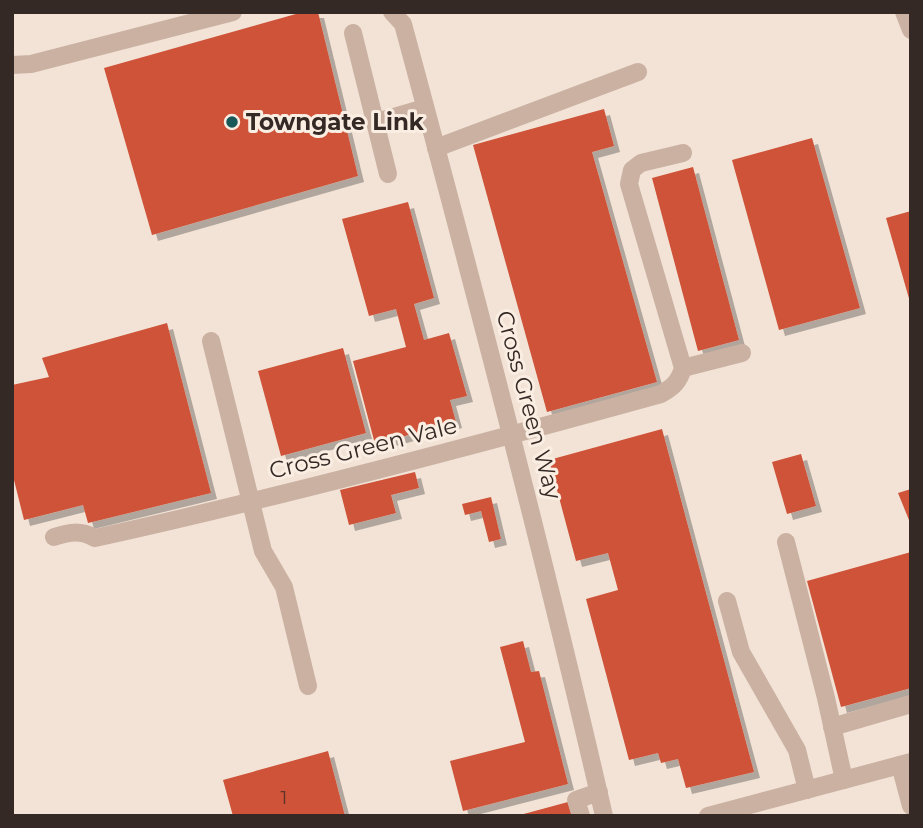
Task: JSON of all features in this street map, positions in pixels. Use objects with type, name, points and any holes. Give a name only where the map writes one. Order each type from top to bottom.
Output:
[{"type":"street","points":[[12,65],[32,64],[233,12]]},
{"type":"street","name":"Cross Green Way","points":[[392,12],[402,24],[436,148],[556,608],[604,816]]},
{"type":"street","points":[[904,12],[911,30]]},
{"type":"street","points":[[353,33],[388,174]]},
{"type":"street","points":[[436,148],[638,72]]},
{"type":"street","points":[[377,122],[425,108]]},
{"type":"street","points":[[683,153],[642,163],[632,170],[629,184],[683,368],[742,353]]},
{"type":"street","points":[[211,341],[263,551],[284,587],[308,686]]},
{"type":"street","name":"Cross Green Vale","points":[[54,537],[71,531],[86,533],[95,538],[511,436],[661,394],[674,386],[681,377],[683,368]]},
{"type":"street","points":[[786,542],[844,780]]},
{"type":"street","points":[[727,600],[741,652],[797,750],[807,790]]},
{"type":"street","points":[[832,727],[911,704]]},
{"type":"street","points":[[708,816],[905,764],[911,806]]},
{"type":"street","points":[[580,816],[576,800],[598,792]]},
{"type":"building","name":"Towngate Link","points":[[303,12],[318,12],[358,176],[152,235],[104,68]]},
{"type":"building","points":[[604,109],[614,146],[592,152],[657,382],[547,412],[473,145]]},
{"type":"building","points":[[812,138],[860,308],[779,330],[732,160]]},
{"type":"building","points":[[693,167],[739,340],[698,351],[652,178]]},
{"type":"building","points":[[408,202],[434,298],[414,304],[424,340],[449,333],[467,396],[450,400],[456,422],[375,444],[353,361],[406,347],[396,309],[369,316],[342,219]]},
{"type":"building","points":[[911,211],[911,302],[910,302],[886,218]]},
{"type":"building","points":[[167,323],[211,493],[88,523],[83,505],[24,520],[12,472],[12,385],[49,377],[42,358]]},
{"type":"building","points":[[343,348],[366,433],[281,456],[258,371]]},
{"type":"building","points":[[662,429],[754,772],[686,788],[678,759],[661,763],[658,753],[629,760],[586,599],[618,590],[608,553],[576,561],[549,460]]},
{"type":"building","points":[[801,454],[816,506],[787,514],[772,462]]},
{"type":"building","points":[[415,472],[419,488],[391,495],[396,513],[349,525],[340,490]]},
{"type":"building","points":[[911,489],[911,525],[898,493]]},
{"type":"building","points":[[491,497],[501,539],[489,542],[481,511],[465,515],[462,504]]},
{"type":"building","points":[[911,552],[911,688],[841,707],[807,581]]},
{"type":"building","points":[[523,641],[531,672],[539,671],[568,784],[463,811],[450,761],[525,742],[500,647]]},
{"type":"building","points":[[328,751],[345,816],[233,816],[223,780]]},
{"type":"building","points":[[568,802],[572,816],[520,816],[520,815]]},
{"type":"place","name":"Towngate Link","points":[[232,122]]}]
